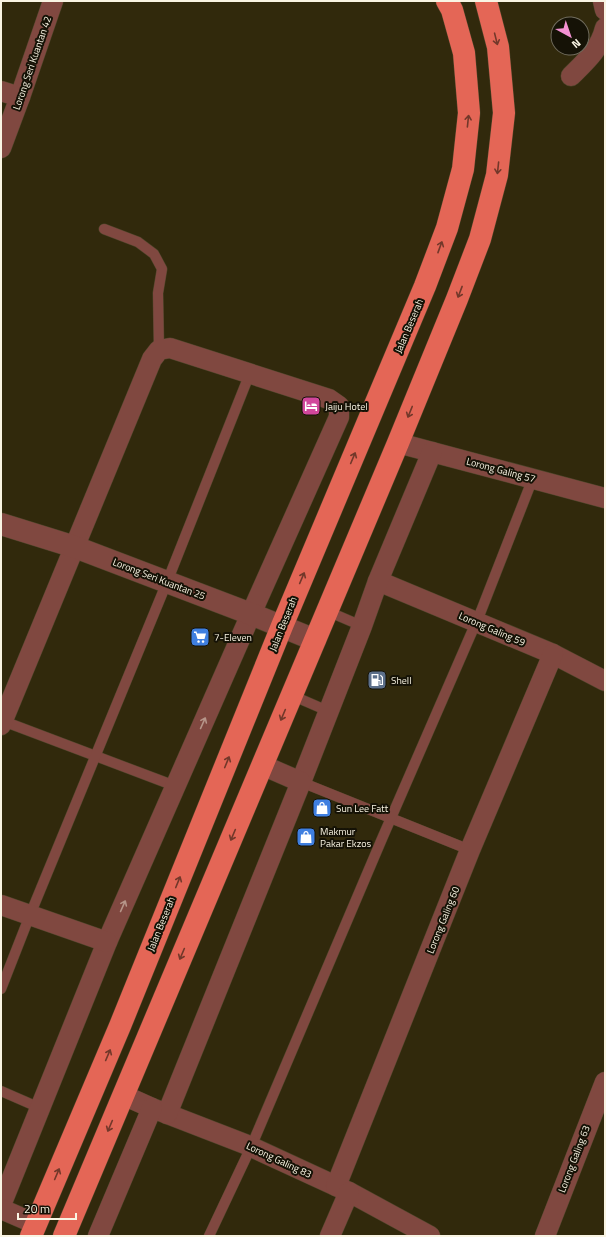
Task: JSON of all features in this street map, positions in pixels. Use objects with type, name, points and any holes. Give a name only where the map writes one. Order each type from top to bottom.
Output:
[{"type":"highway","name":"Jalan Beserah","points":[[34,1230],[120,1026],[282,626],[425,286],[447,228],[463,169],[469,113],[464,53],[452,10],[447,1]]},
{"type":"highway","points":[[64,1236],[398,443],[480,240],[497,175],[504,113],[498,47],[486,1]]},
{"type":"street","name":"Lorong Seri Kuantan 42","points":[[1,148],[53,1]]},
{"type":"street","points":[[603,1],[605,10]]},
{"type":"street","points":[[571,76],[590,57],[603,38],[605,28]]},
{"type":"street","points":[[1,91],[20,97]]},
{"type":"street","points":[[2,723],[152,359],[159,350],[170,348],[329,399],[339,406],[339,417],[107,942],[2,1202],[34,1230]]},
{"type":"street","name":"Lorong Galing 57","points":[[398,443],[605,498]]},
{"type":"street","points":[[98,1236],[159,1111],[301,782],[378,581],[432,452]]},
{"type":"street","name":"Lorong Seri Kuantan 25","points":[[1,524],[75,547],[315,640]]},
{"type":"street","name":"Lorong Galing 59","points":[[378,581],[553,654],[605,681]]},
{"type":"street","name":"Lorong Galing 60","points":[[330,1236],[342,1189],[470,850],[553,654]]},
{"type":"street","points":[[262,765],[301,782]]},
{"type":"street","points":[[1,905],[107,942]]},
{"type":"street","name":"Lorong Galing 63","points":[[545,1236],[604,1088]]},
{"type":"street","name":"Lorong Galing 83","points":[[124,1095],[159,1111],[251,1147],[342,1189],[430,1236]]},
{"type":"lane","points":[[104,229],[138,242],[154,254],[162,269],[158,293],[159,350]]},
{"type":"lane","points":[[1,989],[167,582],[250,373]]},
{"type":"lane","points":[[209,1236],[251,1147],[476,622],[533,478]]},
{"type":"lane","points":[[327,611],[362,626]]},
{"type":"lane","points":[[291,695],[328,711]]},
{"type":"lane","points":[[2,723],[175,786]]},
{"type":"lane","points":[[301,782],[470,850]]},
{"type":"lane","points":[[1,1091],[40,1108]]},
{"type":"place","name":"Jaiju Hotel","points":[[311,406]]},
{"type":"place","name":"7-Eleven","points":[[200,637]]},
{"type":"place","name":"Shell","points":[[377,680]]},
{"type":"place","name":"Sun Lee Fatt","points":[[322,808]]},
{"type":"place","name":"Makmur Pakar Ekzos","points":[[306,837]]}]
